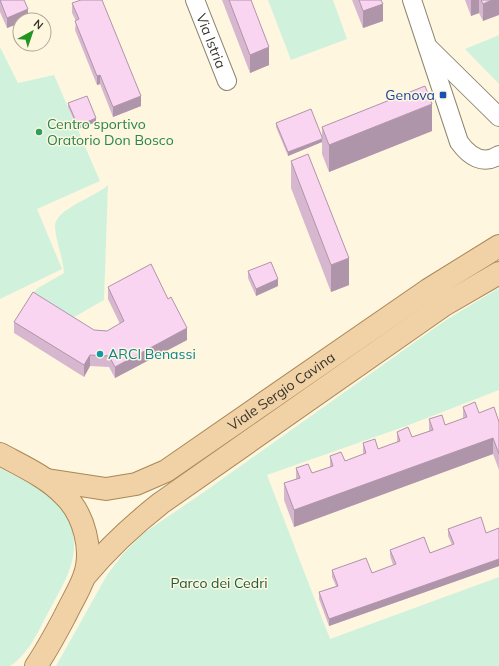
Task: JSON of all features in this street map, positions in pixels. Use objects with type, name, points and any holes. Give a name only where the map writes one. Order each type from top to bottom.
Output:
[{"type":"main road","name":"Viale Sergio Cavina","points":[[47,480],[106,489],[136,484],[166,471],[428,290],[499,246]]},
{"type":"main road","name":"Viale Sergio Cavina","points":[[85,576],[117,539],[161,503],[444,305],[499,273]]},
{"type":"main road","points":[[0,454],[47,480],[73,504],[82,522],[87,557],[85,576],[45,657],[36,666]]},
{"type":"street","name":"Via Istria","points":[[195,0],[227,81]]},
{"type":"street","points":[[412,0],[459,142],[467,152],[476,158],[489,160],[499,155]]},
{"type":"street","points":[[428,47],[499,117]]},
{"type":"green space","points":[[268,0],[333,0],[347,39],[291,60]]},
{"type":"green space","points":[[499,35],[499,84],[465,49]]},
{"type":"green space","name":"Centro sportivo Oratorio Don Bosco","points":[[0,47],[18,83],[54,75],[100,181],[37,209],[62,269],[0,299]]},
{"type":"green space","points":[[108,185],[104,300],[69,320],[32,294],[38,288],[64,273],[55,227],[56,221],[68,209],[102,190]]},
{"type":"green space","name":"Parco dei Cedri","points":[[499,288],[499,390],[409,425],[267,475],[330,639],[499,577],[499,666],[56,666],[107,575],[123,554],[144,533],[446,320]]},
{"type":"green space","points":[[0,468],[50,495],[56,500],[70,523],[74,546],[73,557],[66,578],[38,632],[29,648],[10,666],[0,666]]},
{"type":"building","points":[[0,0],[24,0],[28,9],[21,12],[12,12],[12,16],[7,18]]},
{"type":"building","points":[[81,0],[102,0],[141,96],[113,107],[100,75],[97,76],[75,21],[79,19],[72,3]]},
{"type":"building","points":[[229,0],[251,0],[269,47],[250,55]]},
{"type":"building","points":[[359,0],[381,0],[383,4],[363,11]]},
{"type":"building","points":[[481,0],[492,0],[483,4]]},
{"type":"building","points":[[425,86],[432,104],[329,145],[322,127]]},
{"type":"building","points":[[87,96],[96,118],[78,126],[68,103]]},
{"type":"building","points":[[311,109],[322,139],[288,152],[276,123]]},
{"type":"building","points":[[308,154],[349,258],[331,265],[291,161]]},
{"type":"building","points":[[271,262],[278,279],[256,289],[248,271]]},
{"type":"building","points":[[151,264],[168,299],[171,297],[187,328],[115,367],[109,356],[90,355],[84,365],[14,322],[33,292],[94,330],[107,331],[124,321],[108,287]]},
{"type":"building","points":[[475,402],[479,413],[494,407],[499,422],[499,454],[493,438],[294,510],[284,483],[300,478],[296,468],[308,464],[312,473],[333,466],[330,456],[341,452],[345,461],[366,453],[363,443],[375,439],[378,449],[400,441],[397,432],[408,427],[412,437],[433,430],[429,419],[442,415],[445,425],[467,417],[463,407]]},
{"type":"building","points":[[481,517],[486,533],[499,528],[499,559],[329,619],[319,592],[338,586],[332,570],[366,558],[372,573],[396,564],[390,550],[424,537],[430,553],[454,544],[448,529]]},
{"type":"place","name":"Genova","points":[[443,95]]},
{"type":"place","name":"Centro sportivo Oratorio Don Bosco","points":[[39,132]]},
{"type":"place","name":"ARCI Benassi","points":[[100,354]]}]
